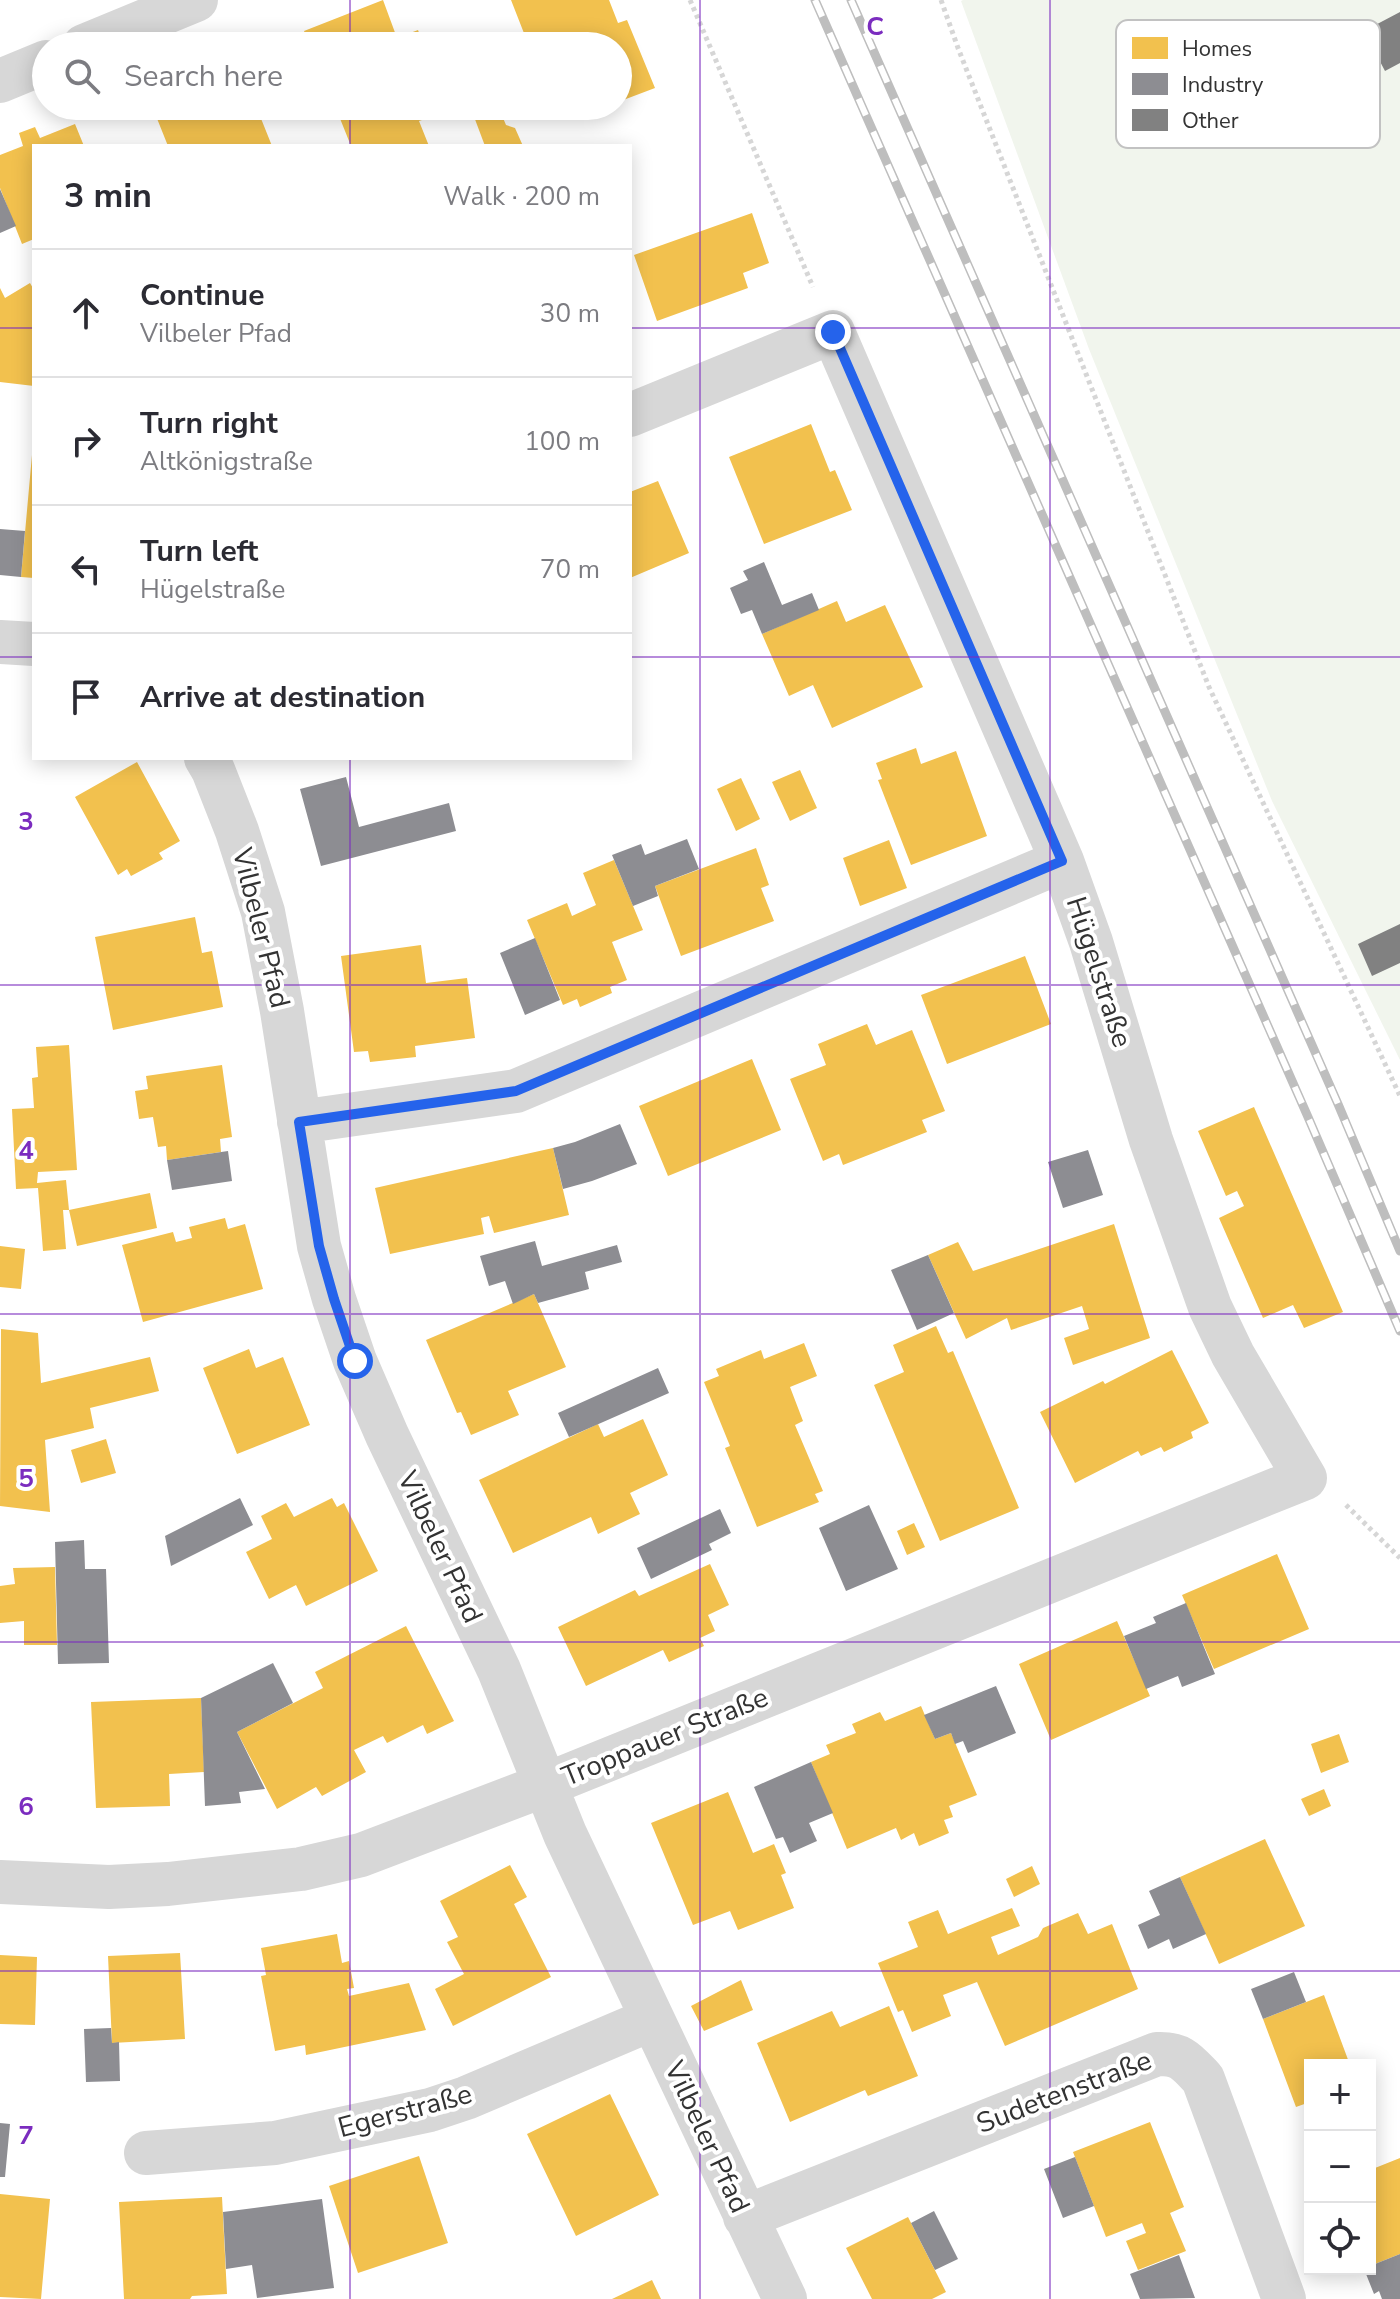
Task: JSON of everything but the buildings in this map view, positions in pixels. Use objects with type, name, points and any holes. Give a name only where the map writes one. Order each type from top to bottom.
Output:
[{"type":"street","points":[[118,32],[196,0]]},
{"type":"street","points":[[0,81],[32,68]]},
{"type":"street","points":[[632,414],[833,332]]},
{"type":"street","name":"Hügelstraße","points":[[833,332],[1062,861],[1091,942],[1151,1140],[1210,1307],[1233,1355],[1305,1478]]},
{"type":"street","points":[[0,642],[32,644]]},
{"type":"street","name":"Vilbeler Pfad","points":[[207,760],[237,831],[263,912],[319,1246],[355,1361],[499,1670],[565,1834],[785,2299]]},
{"type":"street","points":[[299,1122],[516,1091],[1062,861]]},
{"type":"street","name":"Troppauer Straße","points":[[0,1882],[109,1887],[168,1884],[301,1869],[361,1855],[545,1785],[1305,1478]]},
{"type":"street","name":"Egerstraße","points":[[146,2153],[275,2143],[430,2110],[466,2098],[652,2019]]},
{"type":"street","name":"Sudetenstraße","points":[[745,2217],[1157,2054],[1171,2053],[1187,2062],[1203,2079],[1284,2299]]},
{"type":"path","points":[[690,0],[833,332]]},
{"type":"path","points":[[941,0],[1021,212],[1209,687],[1400,1096]]},
{"type":"path","points":[[1305,1478],[1321,1486],[1346,1506],[1400,1558]]},
{"type":"shaded area","points":[[1400,0],[1400,1060],[1272,801],[1089,349],[961,1]]},
{"type":"railway","points":[[815,0],[1400,1331]]},
{"type":"railway","points":[[851,0],[1400,1251]]},
{"type":"route","points":[[355,1361],[319,1246],[299,1122],[516,1091],[1062,861],[833,332]]}]
